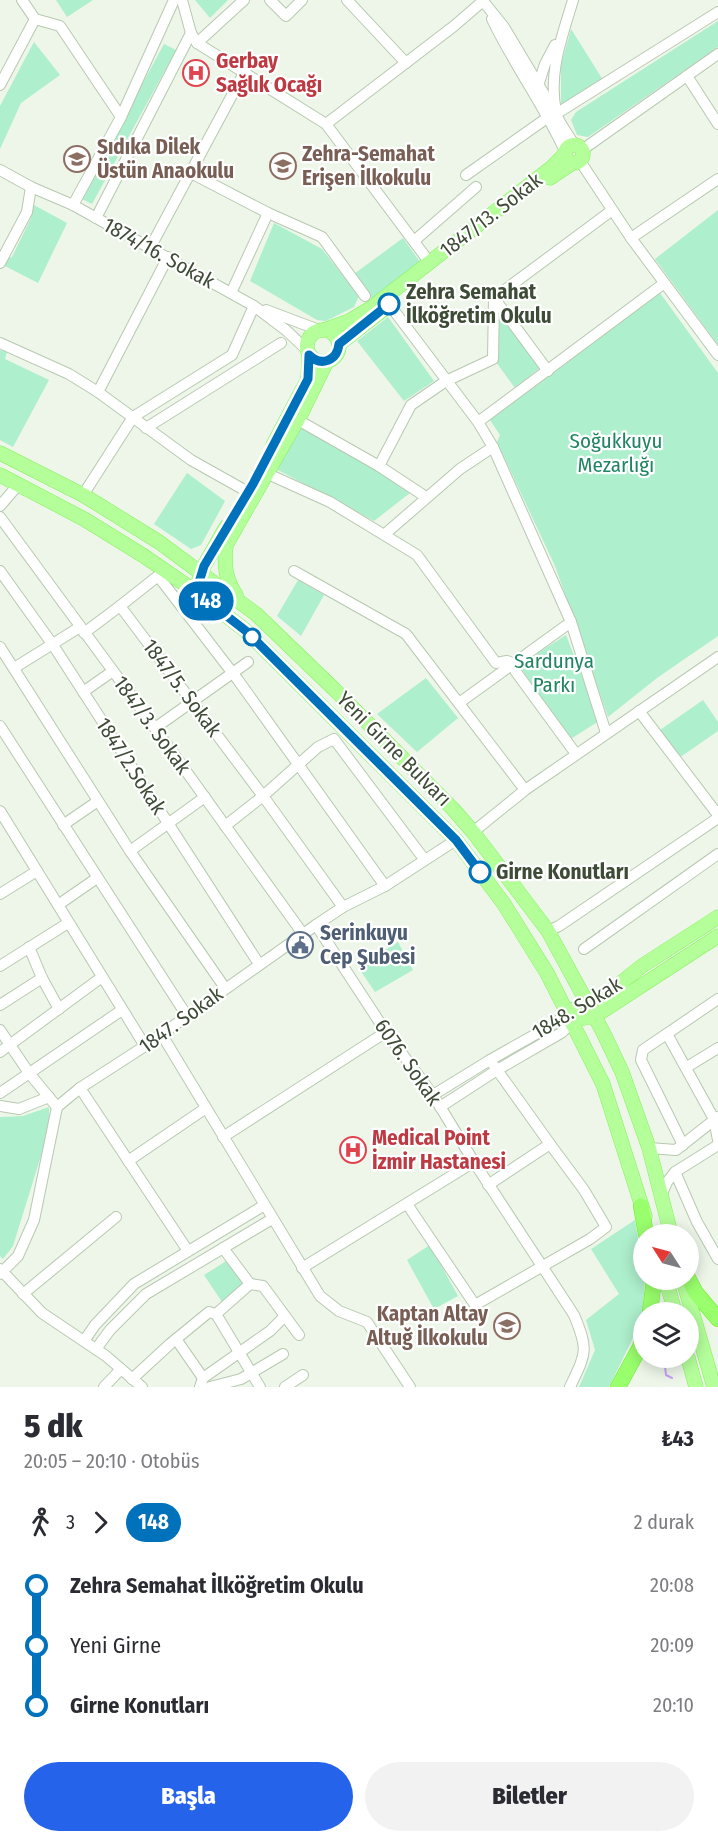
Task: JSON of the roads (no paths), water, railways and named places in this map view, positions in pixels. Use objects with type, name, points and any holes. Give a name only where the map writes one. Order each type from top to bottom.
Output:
[{"type":"highway","points":[[642,1206],[645,1224]]},
{"type":"highway","points":[[694,1290],[718,1318]]},
{"type":"highway","points":[[618,1387],[633,1360]]},
{"type":"main road","name":"1847/13. Sokak","points":[[322,330],[349,321],[370,308],[551,168],[573,154]]},
{"type":"main road","name":"1847/13. Sokak","points":[[339,344],[573,154]]},
{"type":"main road","points":[[196,592],[204,574],[231,519],[248,492],[308,379],[307,340],[314,332],[322,330],[334,334],[339,344],[336,355],[327,361],[268,474],[226,545],[204,574]]},
{"type":"main road","points":[[308,353],[317,361],[327,361]]},
{"type":"main road","name":"Yeni Girne Bulvarı","points":[[0,453],[82,495],[177,554],[256,614],[453,809],[548,931],[595,1016],[622,1072],[649,1148],[668,1224]]},
{"type":"main road","name":"Yeni Girne Bulvarı","points":[[0,475],[84,519],[144,556],[196,592],[246,631],[456,840],[504,904],[547,973],[603,1084],[649,1224]]},
{"type":"main road","points":[[177,554],[193,556],[199,554],[206,548],[222,524],[231,519]]},
{"type":"main road","points":[[226,545],[225,570],[228,582],[240,602]]},
{"type":"main road","name":"1848. Sokak","points":[[569,1018],[586,1000],[608,993],[642,966],[718,917]]},
{"type":"main road","name":"1848. Sokak","points":[[569,1018],[595,1016],[718,936]]},
{"type":"main road","points":[[686,1290],[714,1387]]},
{"type":"main road","points":[[690,1368],[696,1387]]},
{"type":"street","points":[[22,0],[35,19],[60,26],[122,117]]},
{"type":"street","points":[[73,205],[122,117],[174,0]]},
{"type":"street","points":[[182,0],[194,38],[326,124],[430,263]]},
{"type":"street","points":[[96,218],[194,38],[244,0]]},
{"type":"street","points":[[270,0],[286,16],[302,0]]},
{"type":"street","points":[[347,0],[406,63]]},
{"type":"street","points":[[535,96],[545,64],[562,31],[573,0]]},
{"type":"street","points":[[326,124],[483,1]]},
{"type":"street","points":[[483,1],[504,27],[539,84],[552,116],[573,154],[663,284],[718,355]]},
{"type":"street","points":[[483,1],[508,54],[535,96],[552,116]]},
{"type":"street","points":[[466,175],[552,116],[718,12]]},
{"type":"street","points":[[0,85],[35,19]]},
{"type":"street","points":[[552,116],[554,72],[562,31]]},
{"type":"street","points":[[573,154],[718,54]]},
{"type":"street","points":[[150,248],[246,71]]},
{"type":"street","points":[[687,76],[718,124]]},
{"type":"street","name":"1874/16. Sokak","points":[[0,170],[31,187],[73,205],[255,306],[287,331],[308,353]]},
{"type":"street","points":[[191,172],[268,213],[322,237],[365,296]]},
{"type":"street","points":[[631,238],[718,179]]},
{"type":"street","points":[[0,264],[27,212],[31,187]]},
{"type":"street","points":[[414,241],[476,187]]},
{"type":"street","points":[[494,298],[611,210]]},
{"type":"street","points":[[231,293],[268,213]]},
{"type":"street","points":[[98,392],[168,257]]},
{"type":"street","points":[[478,422],[663,284]]},
{"type":"street","points":[[494,298],[548,371]]},
{"type":"street","points":[[379,466],[411,405],[446,381],[493,359],[494,298]]},
{"type":"street","points":[[389,304],[478,422],[493,447],[571,622],[606,733]]},
{"type":"street","points":[[82,495],[133,417],[232,355],[255,306],[322,330]]},
{"type":"street","points":[[146,428],[281,343]]},
{"type":"street","points":[[0,344],[69,374],[98,392],[191,460],[248,492]]},
{"type":"street","points":[[298,420],[379,466],[426,497]]},
{"type":"street","points":[[385,534],[460,469],[493,447]]},
{"type":"street","points":[[268,474],[330,502],[417,555],[496,663],[507,661],[512,663],[516,672],[576,754]]},
{"type":"street","points":[[0,506],[18,485]]},
{"type":"street","name":"1847/3. Sokak","points":[[0,517],[303,934]]},
{"type":"street","name":"1847/2.Sokak","points":[[0,571],[53,645],[259,964]]},
{"type":"street","points":[[294,572],[406,634],[525,790]]},
{"type":"street","points":[[14,668],[120,606],[158,576],[232,672],[385,886]]},
{"type":"street","name":"1847/5. Sokak","points":[[120,606],[343,907]]},
{"type":"street","points":[[459,703],[571,622]]},
{"type":"street","points":[[0,647],[130,851],[225,988]]},
{"type":"street","points":[[472,832],[525,790],[718,657]]},
{"type":"street","points":[[155,728],[248,662]]},
{"type":"street","points":[[83,692],[113,671]]},
{"type":"street","points":[[548,931],[716,822],[639,711]]},
{"type":"street","points":[[0,726],[187,1016]]},
{"type":"street","points":[[225,826],[318,747],[334,739],[424,859]]},
{"type":"street","points":[[130,851],[205,797]]},
{"type":"street","points":[[63,825],[98,801]]},
{"type":"street","points":[[1,816],[145,1046]]},
{"type":"street","name":"1847. Sokak","points":[[57,1107],[80,1088],[162,1035],[316,925],[343,907],[385,886],[456,840]]},
{"type":"street","points":[[584,949],[718,854]]},
{"type":"street","points":[[0,894],[37,871]]},
{"type":"street","points":[[58,905],[97,878]]},
{"type":"street","points":[[0,966],[68,922]]},
{"type":"street","name":"6076. Sokak","points":[[316,925],[386,1032],[433,1095],[488,1185],[574,1315],[585,1340],[583,1358],[570,1387]]},
{"type":"street","points":[[29,947],[42,978],[59,1009]]},
{"type":"street","points":[[0,1052],[102,977]]},
{"type":"street","points":[[0,1005],[42,978]]},
{"type":"street","points":[[683,1145],[641,1060],[642,1050],[718,999]]},
{"type":"street","points":[[0,1093],[122,1010]]},
{"type":"street","name":"1848. Sokak","points":[[433,1095],[552,1024],[569,1018]]},
{"type":"street","name":"1848. Sokak","points":[[440,1107],[497,1070],[561,1033],[569,1018]]},
{"type":"street","points":[[0,1030],[57,1107],[34,1220],[18,1256],[1,1272],[42,1313],[96,1349],[142,1387]]},
{"type":"street","points":[[223,1137],[386,1032]]},
{"type":"street","points":[[667,1034],[716,1118],[718,1140]]},
{"type":"street","points":[[162,1035],[263,1206],[320,1296],[339,1311],[368,1322],[407,1386]]},
{"type":"street","points":[[687,1067],[718,1048]]},
{"type":"street","points":[[406,1204],[475,1305],[590,1239],[606,1227],[584,1190],[490,1060]]},
{"type":"street","points":[[80,1088],[188,1251]]},
{"type":"street","points":[[0,1106],[20,1109],[49,1097]]},
{"type":"street","points":[[129,1161],[206,1108]]},
{"type":"street","points":[[649,1148],[676,1150],[716,1118]]},
{"type":"street","points":[[488,1185],[550,1144]]},
{"type":"street","points":[[661,1196],[675,1172],[718,1145]]},
{"type":"street","points":[[302,1268],[474,1162]]},
{"type":"street","points":[[675,1172],[697,1222],[718,1259]]},
{"type":"street","points":[[84,1341],[95,1325],[134,1284],[263,1206]]},
{"type":"street","points":[[23,1294],[116,1217]]},
{"type":"street","points":[[96,1349],[110,1330],[146,1294],[272,1219]]},
{"type":"street","points":[[223,1248],[250,1284],[263,1286],[299,1335]]},
{"type":"street","points":[[216,1314],[250,1284]]},
{"type":"street","points":[[132,1379],[208,1312],[216,1314],[260,1387]]},
{"type":"street","points":[[204,1384],[238,1353],[270,1331],[285,1316]]},
{"type":"street","points":[[176,1339],[204,1384]]},
{"type":"street","points":[[204,1384],[241,1379],[283,1354]]},
{"type":"street","points":[[104,1387],[121,1369]]},
{"type":"street","points":[[285,1387],[303,1375]]},
{"type":"waterway","points":[[665,1368],[666,1375],[672,1378]]},
{"type":"place","name":"Gerbay Sağlık Ocağı","points":[[196,73]]},
{"type":"place","name":"Sıdıka Dilek Üstün Anaokulu","points":[[77,159]]},
{"type":"place","name":"Zehra-Semahat Erişen İlkokulu","points":[[283,166]]},
{"type":"place","name":"Zehra Semahat İlköğretim Okulu","points":[[389,304]]},
{"type":"place","name":"Girne Konutları","points":[[480,872]]},
{"type":"place","name":"Serinkuyu Cep Şubesi","points":[[300,945]]},
{"type":"place","name":"Medical Point İzmir Hastanesi","points":[[353,1150]]},
{"type":"place","name":"Kaptan Altay Altuğ İlkokulu","points":[[507,1326]]},
{"type":"park label","name":"Soğukkuyu Mezarlığı","points":[[616,453]]},
{"type":"park label","name":"Sardunya Parkı","points":[[554,673]]}]
